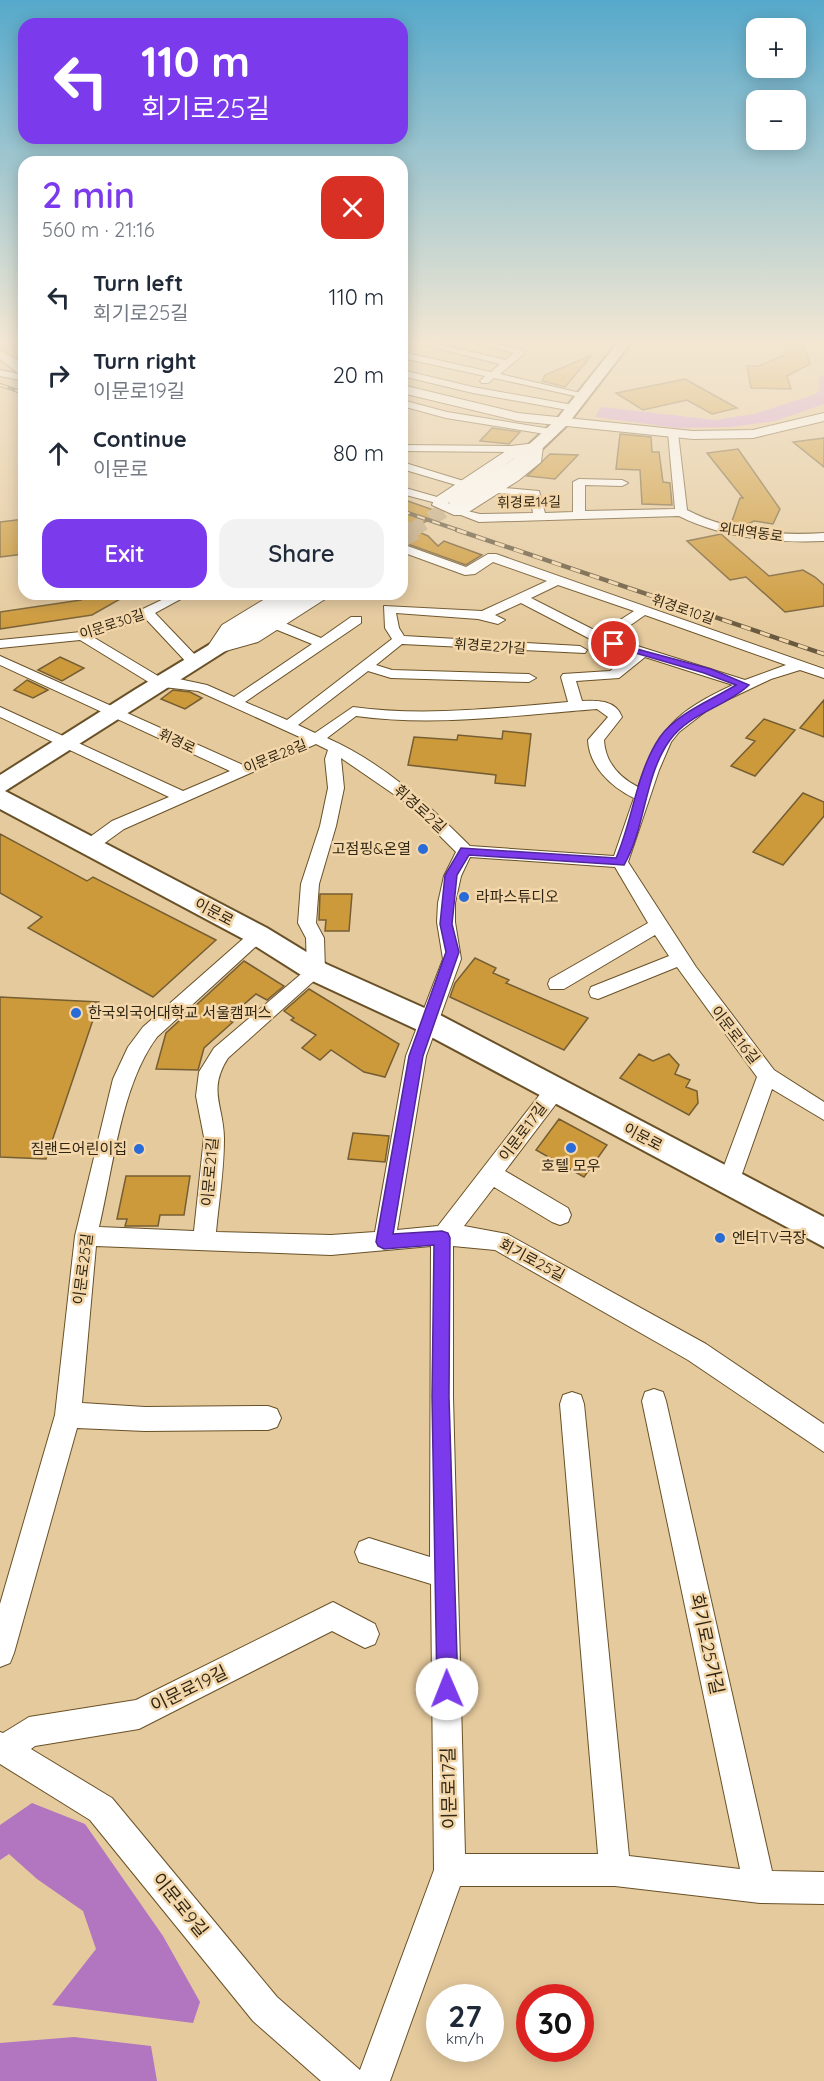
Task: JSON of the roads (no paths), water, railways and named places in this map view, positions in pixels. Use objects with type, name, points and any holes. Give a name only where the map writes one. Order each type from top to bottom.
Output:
[{"type":"main road","points":[[458,507],[519,462],[544,438]]},
{"type":"main road","points":[[0,785],[66,741],[296,600]]},
{"type":"main road","name":"이문로","points":[[0,797],[10,805],[258,935],[316,971],[430,1023],[824,1233]]},
{"type":"street","points":[[456,448],[466,438]]},
{"type":"street","points":[[674,438],[681,512]]},
{"type":"street","points":[[408,448],[536,446]]},
{"type":"street","points":[[408,493],[440,501],[515,452],[536,446]]},
{"type":"street","points":[[440,501],[442,507],[458,507],[493,490],[537,458],[536,446]]},
{"type":"street","points":[[408,457],[502,460]]},
{"type":"street","points":[[408,467],[466,484]]},
{"type":"street","name":"휘경로14길","points":[[579,516],[578,482],[602,499]]},
{"type":"street","name":"휘경로14길","points":[[458,507],[479,518],[579,516],[622,483]]},
{"type":"street","points":[[493,490],[535,493],[540,517]]},
{"type":"street","name":"외대역동로","points":[[602,499],[681,512],[700,523],[726,529],[781,537],[824,537]]},
{"type":"street","name":"휘경로10길","points":[[408,550],[467,572],[492,557],[556,582],[824,674]]},
{"type":"street","points":[[483,616],[556,582]]},
{"type":"street","points":[[520,598],[602,639],[728,677],[744,685]]},
{"type":"street","name":"이문로30길","points":[[0,644],[82,636],[148,613],[173,600]]},
{"type":"street","points":[[215,649],[228,629],[275,600]]},
{"type":"street","points":[[215,649],[252,638],[315,600]]},
{"type":"street","name":"휘경로2가길","points":[[498,620],[483,616],[389,609],[392,628],[399,640],[580,650]]},
{"type":"street","points":[[602,639],[643,611]]},
{"type":"street","points":[[148,613],[194,662]]},
{"type":"street","points":[[234,703],[356,620]]},
{"type":"street","points":[[275,624],[321,643]]},
{"type":"street","points":[[82,636],[160,683]]},
{"type":"street","points":[[287,727],[399,640]]},
{"type":"street","points":[[576,705],[568,677],[614,675],[644,651]]},
{"type":"street","name":"휘경로","points":[[0,660],[241,770]]},
{"type":"street","name":"휘경로2가길","points":[[366,666],[391,674],[529,678]]},
{"type":"street","points":[[384,1242],[416,1056],[430,1023],[453,952],[446,924],[451,875],[465,851],[620,862],[644,795],[650,771],[665,738],[675,728],[744,685],[800,666]]},
{"type":"street","name":"휘경로2길","points":[[160,683],[197,687],[336,749],[374,771],[414,800],[465,851]]},
{"type":"street","name":"이문로28길","points":[[89,846],[114,827],[316,739],[353,711],[381,715],[453,715],[600,704],[614,713],[615,718],[596,740],[597,749],[613,778],[629,791],[644,795]]},
{"type":"street","points":[[0,711],[181,796]]},
{"type":"street","points":[[316,971],[315,938],[307,923],[310,884],[328,826],[336,788],[333,759],[336,749]]},
{"type":"street","name":"이문로16길","points":[[620,862],[656,926],[679,960],[767,1076],[729,1182]]},
{"type":"street","points":[[557,984],[656,926]]},
{"type":"street","name":"이문로25길","points":[[0,1653],[68,1415],[86,1236],[123,1079],[135,1052],[150,1032],[258,935]]},
{"type":"street","points":[[598,992],[650,969],[679,960]]},
{"type":"street","name":"이문로21길","points":[[204,1241],[214,1137],[206,1096],[209,1072],[221,1053],[316,971]]},
{"type":"street","points":[[767,1076],[824,1112]]},
{"type":"street","name":"이문로17길","points":[[373,2081],[450,1870],[441,1397],[442,1238],[555,1090]]},
{"type":"street","name":"이문로17길","points":[[491,1174],[561,1215]]},
{"type":"street","name":"회기로25길","points":[[86,1236],[333,1245],[477,1238],[508,1245],[697,1352],[824,1439]]},
{"type":"street","name":"회기로25가길","points":[[654,1401],[759,1887]]},
{"type":"street","points":[[572,1404],[615,1870]]},
{"type":"street","points":[[68,1415],[145,1419],[268,1418]]},
{"type":"street","points":[[369,1552],[446,1575]]},
{"type":"street","name":"이문로19길","points":[[3,1749],[29,1732],[139,1714],[333,1616],[365,1634]]},
{"type":"street","name":"이문로9길","points":[[3,1749],[101,1809],[266,2009],[347,2081]]},
{"type":"street","points":[[450,1870],[615,1870],[759,1887],[824,1888]]},
{"type":"tunnel","points":[[411,531],[457,502]]},
{"type":"tunnel","points":[[408,534],[414,530]]},
{"type":"railway","points":[[408,513],[461,531]]},
{"type":"railway","points":[[457,530],[824,654]]},
{"type":"place","name":"고점핑&온열","points":[[423,849]]},
{"type":"place","name":"라파스튜디오","points":[[464,897]]},
{"type":"place","name":"한국외국어대학교 서울캠퍼스","points":[[76,1013]]},
{"type":"place","name":"호텔 모우","points":[[571,1148]]},
{"type":"place","name":"짐랜드어린이집","points":[[139,1149]]},
{"type":"place","name":"엔터TV극장","points":[[720,1238]]}]
